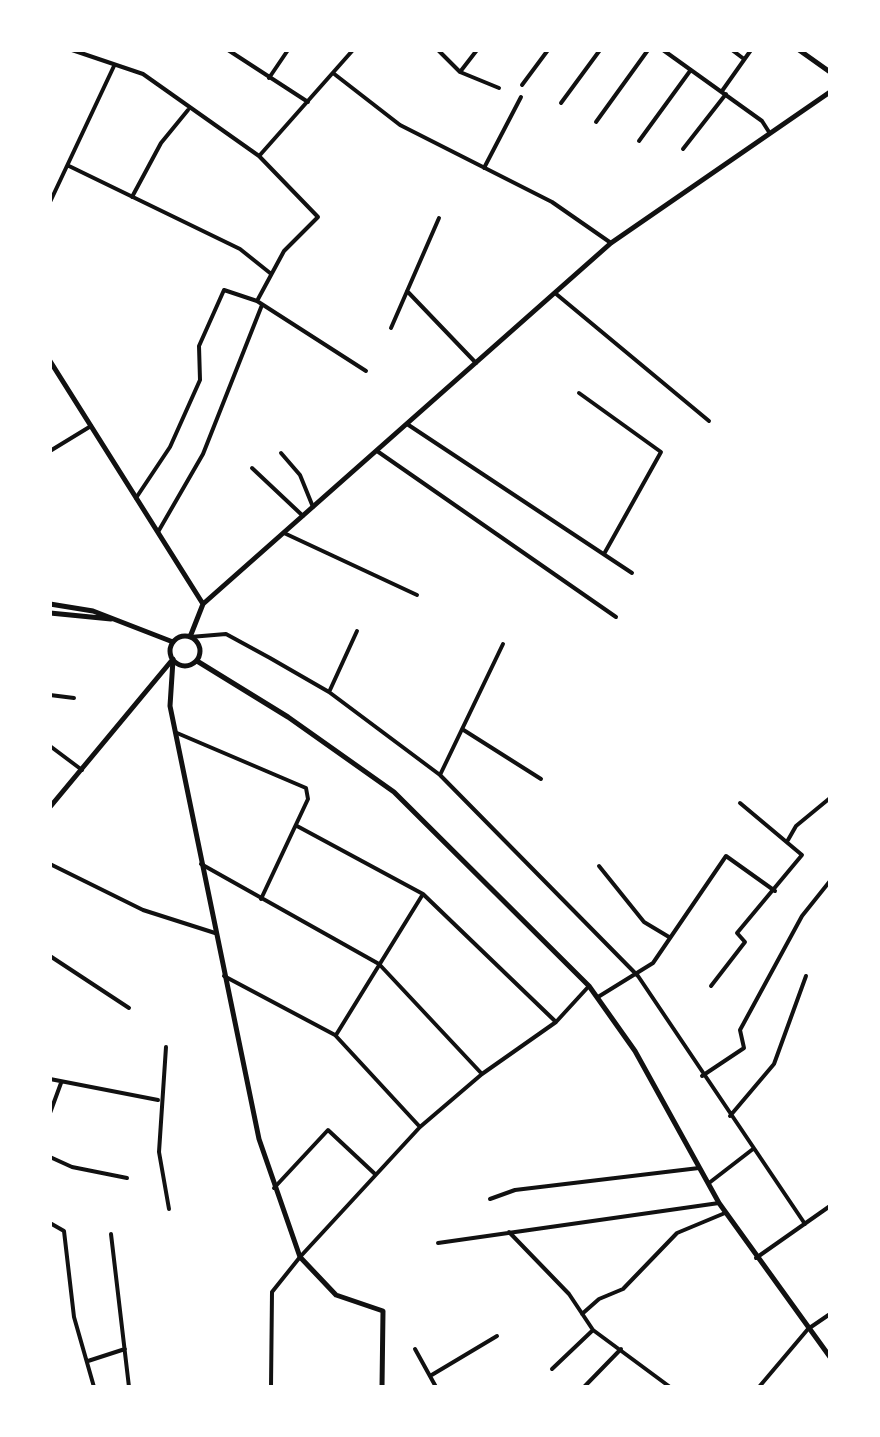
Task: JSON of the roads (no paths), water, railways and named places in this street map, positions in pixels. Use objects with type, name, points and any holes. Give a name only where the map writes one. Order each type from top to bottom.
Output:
[{"type":"main road","points":[[799,50],[830,72]]},
{"type":"main road","points":[[190,637],[203,604],[611,243],[830,92]]},
{"type":"main road","points":[[50,361],[203,604]]},
{"type":"main road","points":[[50,604],[114,619],[174,642],[190,637]]},
{"type":"main road","points":[[50,613],[92,621],[114,619]]},
{"type":"main road","points":[[190,637],[200,646],[197,661]]},
{"type":"main road","points":[[174,642],[170,706],[258,1138],[300,1256],[336,1295],[382,1310],[382,1387]]},
{"type":"main road","points":[[173,660],[183,666],[197,661]]},
{"type":"main road","points":[[50,808],[173,660]]},
{"type":"main road","points":[[197,661],[288,717],[394,792],[589,986],[635,1052],[726,1213],[830,1357]]},
{"type":"street","points":[[72,50],[143,74],[188,110],[259,156],[318,217],[270,273],[203,454],[158,532]]},
{"type":"street","points":[[228,50],[308,102]]},
{"type":"street","points":[[269,78],[288,50]]},
{"type":"street","points":[[259,156],[353,50]]},
{"type":"street","points":[[438,50],[460,72],[499,88]]},
{"type":"street","points":[[460,72],[476,50]]},
{"type":"street","points":[[522,85],[548,50]]},
{"type":"street","points":[[560,103],[600,50]]},
{"type":"street","points":[[596,122],[648,50]]},
{"type":"street","points":[[662,50],[762,120],[770,134]]},
{"type":"street","points":[[732,50],[745,59]]},
{"type":"street","points":[[682,149],[750,50]]},
{"type":"street","points":[[50,202],[115,64]]},
{"type":"street","points":[[639,141],[690,71]]},
{"type":"street","points":[[333,72],[400,125],[552,202],[611,243]]},
{"type":"street","points":[[484,170],[521,97]]},
{"type":"street","points":[[132,197],[162,144],[188,110]]},
{"type":"street","points":[[69,166],[240,250],[270,273]]},
{"type":"street","points":[[391,328],[439,218]]},
{"type":"street","points":[[136,498],[170,448],[200,380],[199,346],[220,294],[227,290],[260,303],[366,370]]},
{"type":"street","points":[[407,291],[476,364]]},
{"type":"street","points":[[555,292],[709,421]]},
{"type":"street","points":[[579,393],[661,452],[604,554]]},
{"type":"street","points":[[408,424],[632,573]]},
{"type":"street","points":[[50,451],[91,426]]},
{"type":"street","points":[[377,451],[616,616]]},
{"type":"street","points":[[281,453],[300,476],[313,508]]},
{"type":"street","points":[[252,468],[303,516]]},
{"type":"street","points":[[284,533],[417,594]]},
{"type":"street","points":[[330,692],[356,631]]},
{"type":"street","points":[[190,637],[226,634],[330,692],[440,775],[638,976],[805,1224]]},
{"type":"street","points":[[440,775],[503,644]]},
{"type":"street","points":[[50,695],[74,698]]},
{"type":"street","points":[[462,729],[540,779]]},
{"type":"street","points":[[177,733],[304,785],[308,799],[261,899]]},
{"type":"street","points":[[50,746],[83,770]]},
{"type":"street","points":[[787,841],[796,826],[830,798]]},
{"type":"street","points":[[711,986],[745,942],[738,933],[802,855],[740,803]]},
{"type":"street","points":[[297,826],[423,894],[556,1022]]},
{"type":"street","points":[[598,997],[638,976],[653,963],[726,856],[774,891]]},
{"type":"street","points":[[201,863],[380,964],[482,1074]]},
{"type":"street","points":[[50,864],[143,910],[215,934]]},
{"type":"street","points":[[600,866],[644,922],[669,937]]},
{"type":"street","points":[[702,1076],[744,1048],[740,1030],[802,916],[830,882]]},
{"type":"street","points":[[335,1036],[423,894]]},
{"type":"street","points":[[50,956],[129,1008]]},
{"type":"street","points":[[224,976],[335,1036],[420,1127]]},
{"type":"street","points":[[730,1116],[774,1064],[806,976]]},
{"type":"street","points":[[271,1387],[272,1292],[300,1256],[420,1127],[482,1074],[556,1022],[589,986]]},
{"type":"street","points":[[166,1047],[159,1100],[159,1152],[169,1209]]},
{"type":"street","points":[[50,1079],[159,1100]]},
{"type":"street","points":[[50,1113],[62,1083]]},
{"type":"street","points":[[274,1188],[328,1130],[375,1174]]},
{"type":"street","points":[[708,1184],[752,1149]]},
{"type":"street","points":[[50,1157],[72,1167],[127,1178]]},
{"type":"street","points":[[490,1199],[516,1190],[700,1168]]},
{"type":"street","points":[[438,1243],[719,1202]]},
{"type":"street","points":[[756,1258],[830,1206]]},
{"type":"street","points":[[582,1314],[623,1289],[678,1233],[726,1213]]},
{"type":"street","points":[[50,1222],[64,1231],[74,1317],[94,1387]]},
{"type":"street","points":[[508,1232],[558,1281],[594,1330],[670,1387]]},
{"type":"street","points":[[111,1234],[129,1387]]},
{"type":"street","points":[[762,1386],[808,1328],[830,1314]]},
{"type":"street","points":[[552,1369],[594,1330]]},
{"type":"street","points":[[430,1376],[497,1336]]},
{"type":"street","points":[[88,1361],[124,1348]]},
{"type":"street","points":[[415,1349],[436,1387]]},
{"type":"street","points":[[584,1387],[621,1350]]},
{"type":"street","points":[[592,1380],[599,1387]]}]
